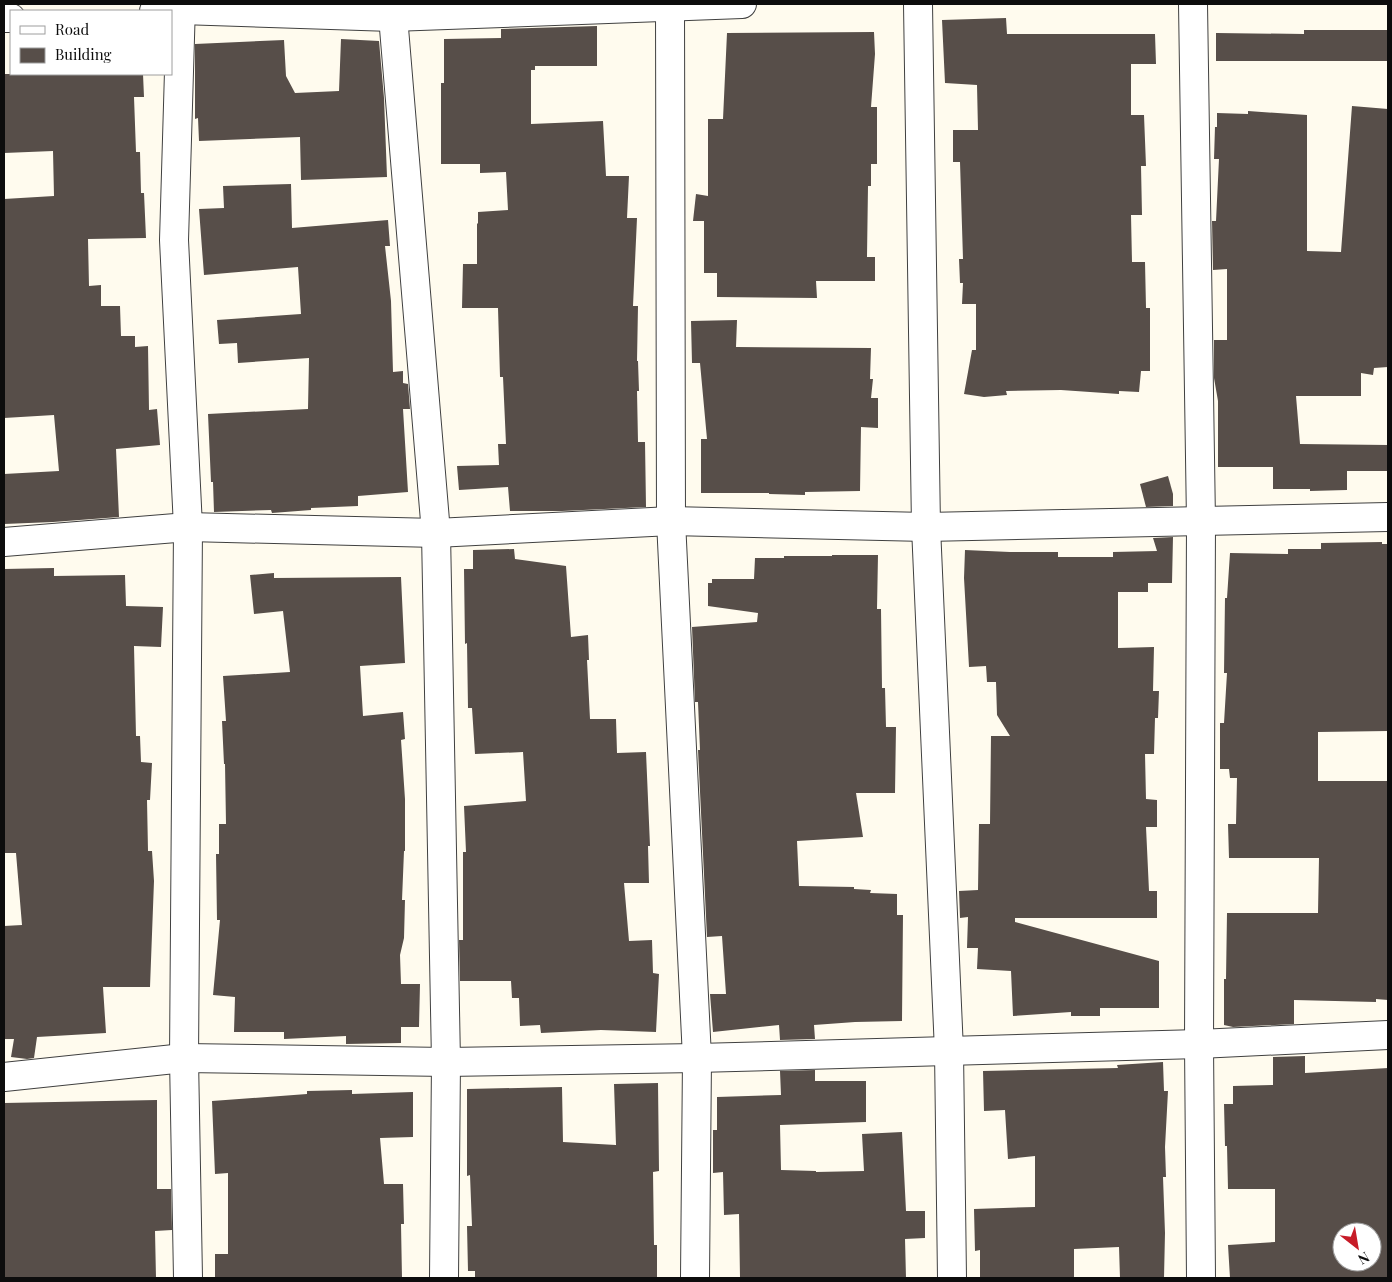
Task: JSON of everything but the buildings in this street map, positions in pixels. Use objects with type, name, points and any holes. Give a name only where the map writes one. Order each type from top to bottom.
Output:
[{"type":"street","points":[[161,10],[181,7],[392,10],[742,4]]},
{"type":"street","points":[[918,4],[926,527],[949,1051],[952,1278]]},
{"type":"street","points":[[1187,4],[1207,4]]},
{"type":"street","points":[[1193,4],[1201,522],[1199,1044],[1201,1278]]},
{"type":"street","points":[[670,5],[672,521],[697,1058],[695,1278]]},
{"type":"street","points":[[181,7],[174,240],[188,527],[184,1058],[188,1278]]},
{"type":"street","points":[[392,10],[436,533],[446,1062],[444,1278]]},
{"type":"street","points":[[4,542],[188,527],[436,533],[672,521],[926,527],[1388,517]]},
{"type":"street","points":[[4,1077],[184,1058],[446,1062],[697,1058],[1199,1044],[1388,1035]]}]
